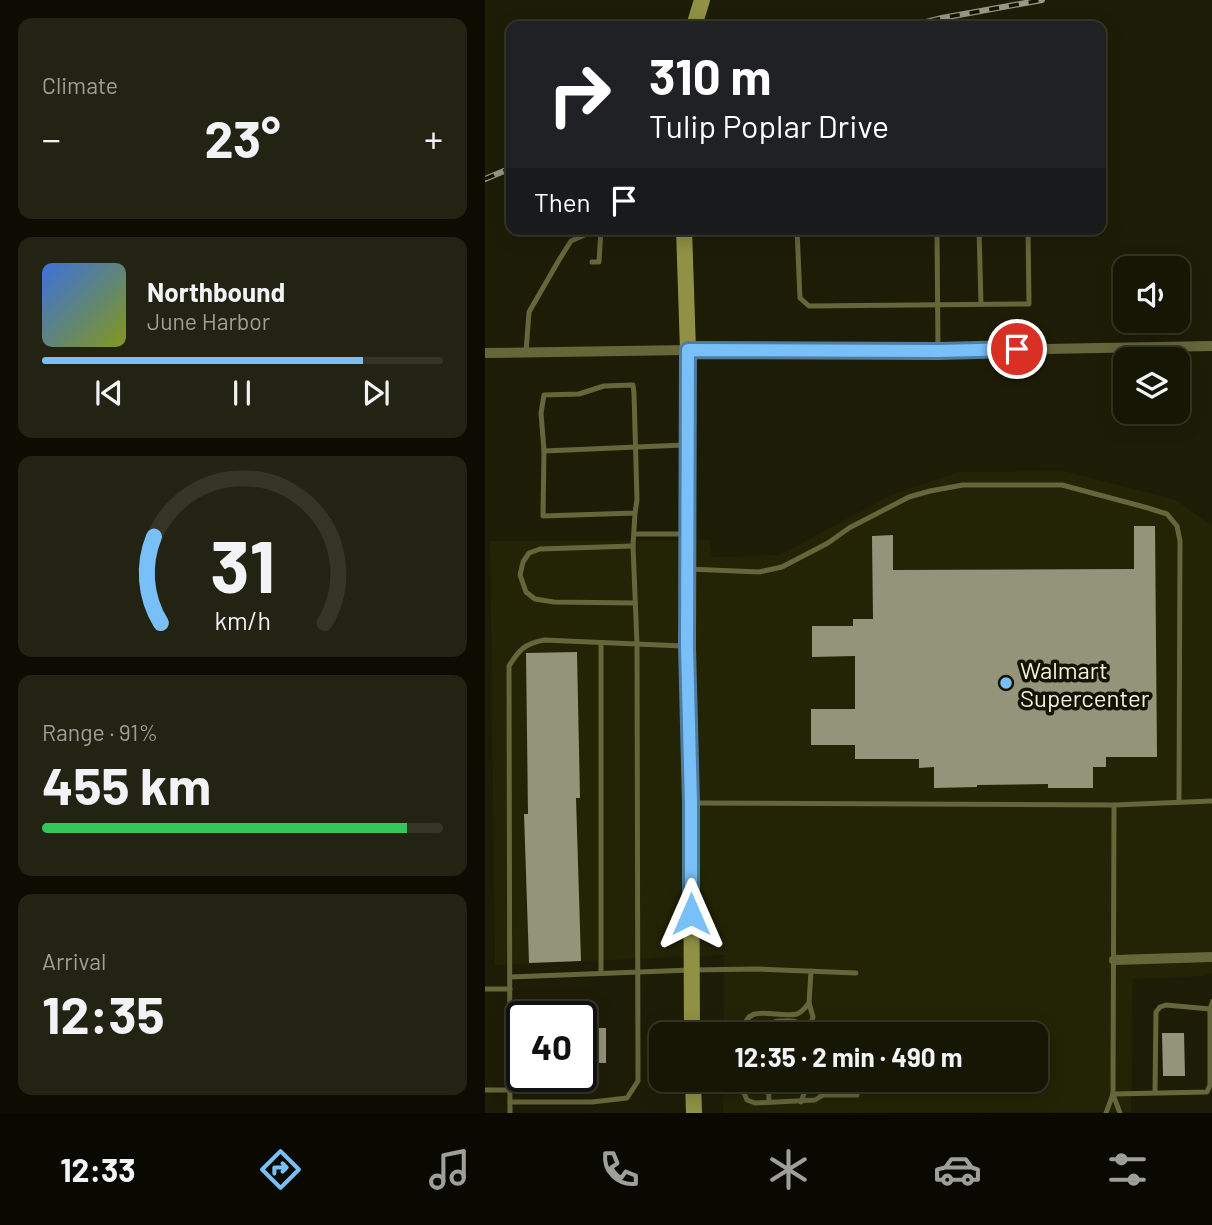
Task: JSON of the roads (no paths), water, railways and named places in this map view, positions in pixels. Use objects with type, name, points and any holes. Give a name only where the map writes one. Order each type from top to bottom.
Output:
[{"type":"street","points":[[696,21],[703,0]]},
{"type":"street","points":[[685,235],[692,1022]]},
{"type":"street","points":[[485,353],[688,350],[938,351],[1212,346]]},
{"type":"street","points":[[1114,960],[1212,957]]},
{"type":"street","points":[[693,1092],[694,1113]]},
{"type":"lane","points":[[526,352],[529,312],[571,241],[585,235]]},
{"type":"lane","points":[[592,262],[599,262],[599,235]]},
{"type":"lane","points":[[797,235],[800,298],[809,306],[1029,304],[1028,235]]},
{"type":"lane","points":[[937,235],[938,351]]},
{"type":"lane","points":[[979,235],[981,304]]},
{"type":"lane","points":[[559,260],[569,261]]},
{"type":"lane","points":[[510,1102],[592,1102],[627,1098],[638,1081],[637,644],[633,546],[637,500],[633,385],[604,386],[579,394],[544,395],[543,516],[635,513]]},
{"type":"lane","points":[[544,450],[688,444]]},
{"type":"lane","points":[[687,569],[760,572],[782,567],[909,497],[963,485],[1062,485],[1167,514],[1177,526],[1180,541],[1179,802]]},
{"type":"lane","points":[[634,534],[687,534]]},
{"type":"lane","points":[[633,546],[540,549],[529,553],[523,562],[520,575],[526,592],[535,599],[554,602],[635,603]]},
{"type":"lane","points":[[510,1001],[509,666],[517,654],[530,643],[544,640],[687,647]]},
{"type":"lane","points":[[601,643],[601,973]]},
{"type":"lane","points":[[691,803],[1114,805],[1212,801]]},
{"type":"lane","points":[[1106,1113],[1113,1094],[1114,805]]},
{"type":"lane","points":[[510,977],[758,969],[855,973]]},
{"type":"lane","points":[[811,971],[809,1003],[813,1017],[811,1022]]},
{"type":"lane","points":[[485,989],[510,989]]},
{"type":"lane","points":[[1113,1094],[1207,1091],[1210,1085],[1212,1001]]},
{"type":"lane","points":[[745,1022],[755,1014],[798,1014],[809,1003]]},
{"type":"lane","points":[[1155,1093],[1156,1012],[1166,1005],[1210,1009]]},
{"type":"lane","points":[[798,1014],[806,1022]]},
{"type":"lane","points":[[775,1022],[797,1022]]},
{"type":"lane","points":[[485,1090],[506,1090]]},
{"type":"lane","points":[[510,1092],[510,1113]]},
{"type":"lane","points":[[744,1092],[747,1100],[755,1103],[801,1102],[815,1100],[823,1095],[857,1095]]},
{"type":"lane","points":[[769,1092],[769,1102]]},
{"type":"lane","points":[[801,1102],[805,1092]]},
{"type":"lane","points":[[820,1092],[823,1095]]},
{"type":"lane","points":[[1113,1094],[1120,1113]]},
{"type":"railway","points":[[930,21],[1042,0]]},
{"type":"railway","points":[[485,179],[506,170]]},
{"type":"place","name":"Walmart Supercenter","points":[[1006,683]]}]
